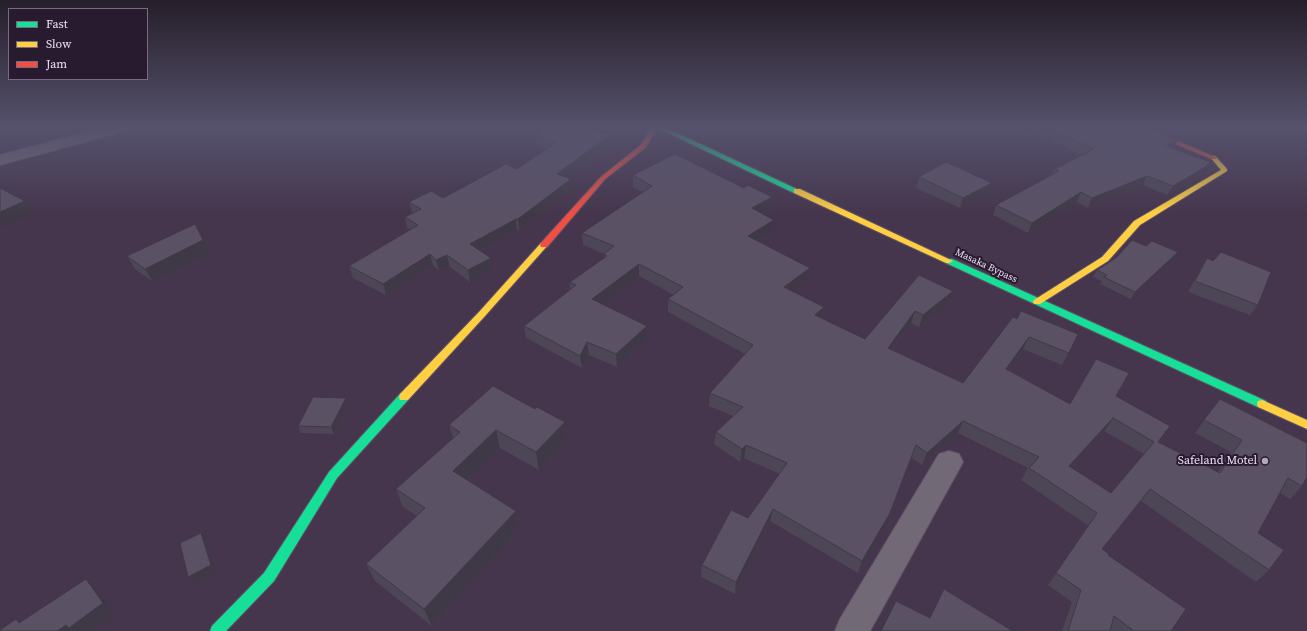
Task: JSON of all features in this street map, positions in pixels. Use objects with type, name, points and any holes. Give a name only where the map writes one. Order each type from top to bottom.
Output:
[{"type":"main road","points":[[217,631],[269,577],[334,475],[343,464],[482,314],[603,178],[632,155]]},
{"type":"main road","name":"Masaka Bypass","points":[[719,155],[1307,425]]},
{"type":"main road","points":[[1037,302],[1105,259],[1137,223],[1225,170],[1215,158],[1209,155]]},
{"type":"street","points":[[0,160],[17,155]]},
{"type":"street","points":[[852,631],[949,462]]},
{"type":"building","points":[[537,155],[582,155],[557,174],[571,179],[518,219],[470,244],[491,258],[468,270],[447,255],[436,260],[430,254],[383,284],[349,266],[418,225],[405,217],[421,209],[409,202],[431,191],[443,198],[506,164],[517,169]]},
{"type":"building","points":[[672,155],[678,155],[744,188],[748,185],[772,197],[752,208],[774,220],[748,236],[810,268],[784,287],[824,307],[815,315],[865,339],[919,275],[953,291],[923,315],[915,311],[888,348],[963,383],[1013,317],[1017,319],[1021,311],[1078,334],[1069,353],[1029,337],[1006,369],[1070,404],[1096,359],[1129,373],[1116,396],[1170,426],[1158,442],[1220,473],[1242,440],[1204,420],[1220,399],[1307,443],[1307,477],[1302,486],[1288,478],[1258,533],[1284,550],[1269,570],[1150,489],[1102,549],[1109,554],[1108,555],[1186,609],[1171,631],[1134,631],[1114,616],[1110,631],[1068,631],[1081,590],[1056,573],[1097,513],[1029,468],[1039,457],[963,421],[927,453],[916,445],[890,513],[862,561],[773,509],[736,582],[702,565],[731,510],[748,518],[787,463],[746,445],[742,449],[716,432],[743,407],[710,393],[753,345],[668,299],[683,287],[639,264],[592,299],[647,326],[616,354],[587,342],[580,356],[524,326],[576,285],[570,282],[607,256],[604,254],[614,246],[582,233],[652,186],[633,175]],"holes":[[[1113,418],[1154,442],[1111,493],[1069,466]]]},
{"type":"building","points":[[1081,155],[1192,155],[1210,162],[1205,167],[1173,186],[1147,176],[1092,198],[1081,192],[1032,223],[996,205],[1059,171],[1055,169]]},
{"type":"building","points":[[946,162],[992,183],[963,198],[919,177]]},
{"type":"building","points":[[0,188],[25,201],[0,212]]},
{"type":"building","points":[[195,224],[203,240],[145,269],[127,256]]},
{"type":"building","points":[[1132,240],[1146,246],[1152,241],[1178,252],[1135,292],[1104,277],[1107,275],[1097,270],[1117,257]]},
{"type":"building","points":[[1221,252],[1271,272],[1258,305],[1195,281],[1207,258],[1213,261]]},
{"type":"building","points":[[493,386],[535,409],[537,407],[565,422],[536,452],[496,430],[453,471],[516,511],[424,609],[366,564],[425,508],[396,489],[460,432],[449,425]]},
{"type":"building","points":[[313,397],[346,398],[331,427],[298,426]]},
{"type":"building","points":[[201,533],[211,565],[188,577],[180,543]]},
{"type":"building","points":[[86,579],[103,603],[69,628],[66,625],[57,631],[0,631],[16,619],[19,623]]},
{"type":"building","points":[[944,589],[1011,631],[881,631],[896,601],[930,618]]},
{"type":"traffic: fast","points":[[720,155],[797,191]]},
{"type":"traffic: fast","points":[[949,261],[1262,404]]},
{"type":"traffic: fast","points":[[217,631],[269,577],[333,475],[404,397]]},
{"type":"traffic: slow","points":[[1037,302],[1105,259],[1137,223],[1225,170],[1214,158]]},
{"type":"traffic: slow","points":[[797,191],[949,261]]},
{"type":"traffic: slow","points":[[404,397],[544,245]]},
{"type":"traffic: slow","points":[[1262,404],[1307,425]]},
{"type":"traffic: jam","points":[[544,245],[603,178],[632,155]]},
{"type":"traffic: jam","points":[[1208,155],[1214,158]]},
{"type":"place","name":"Safeland Motel","points":[[1265,461]]}]
